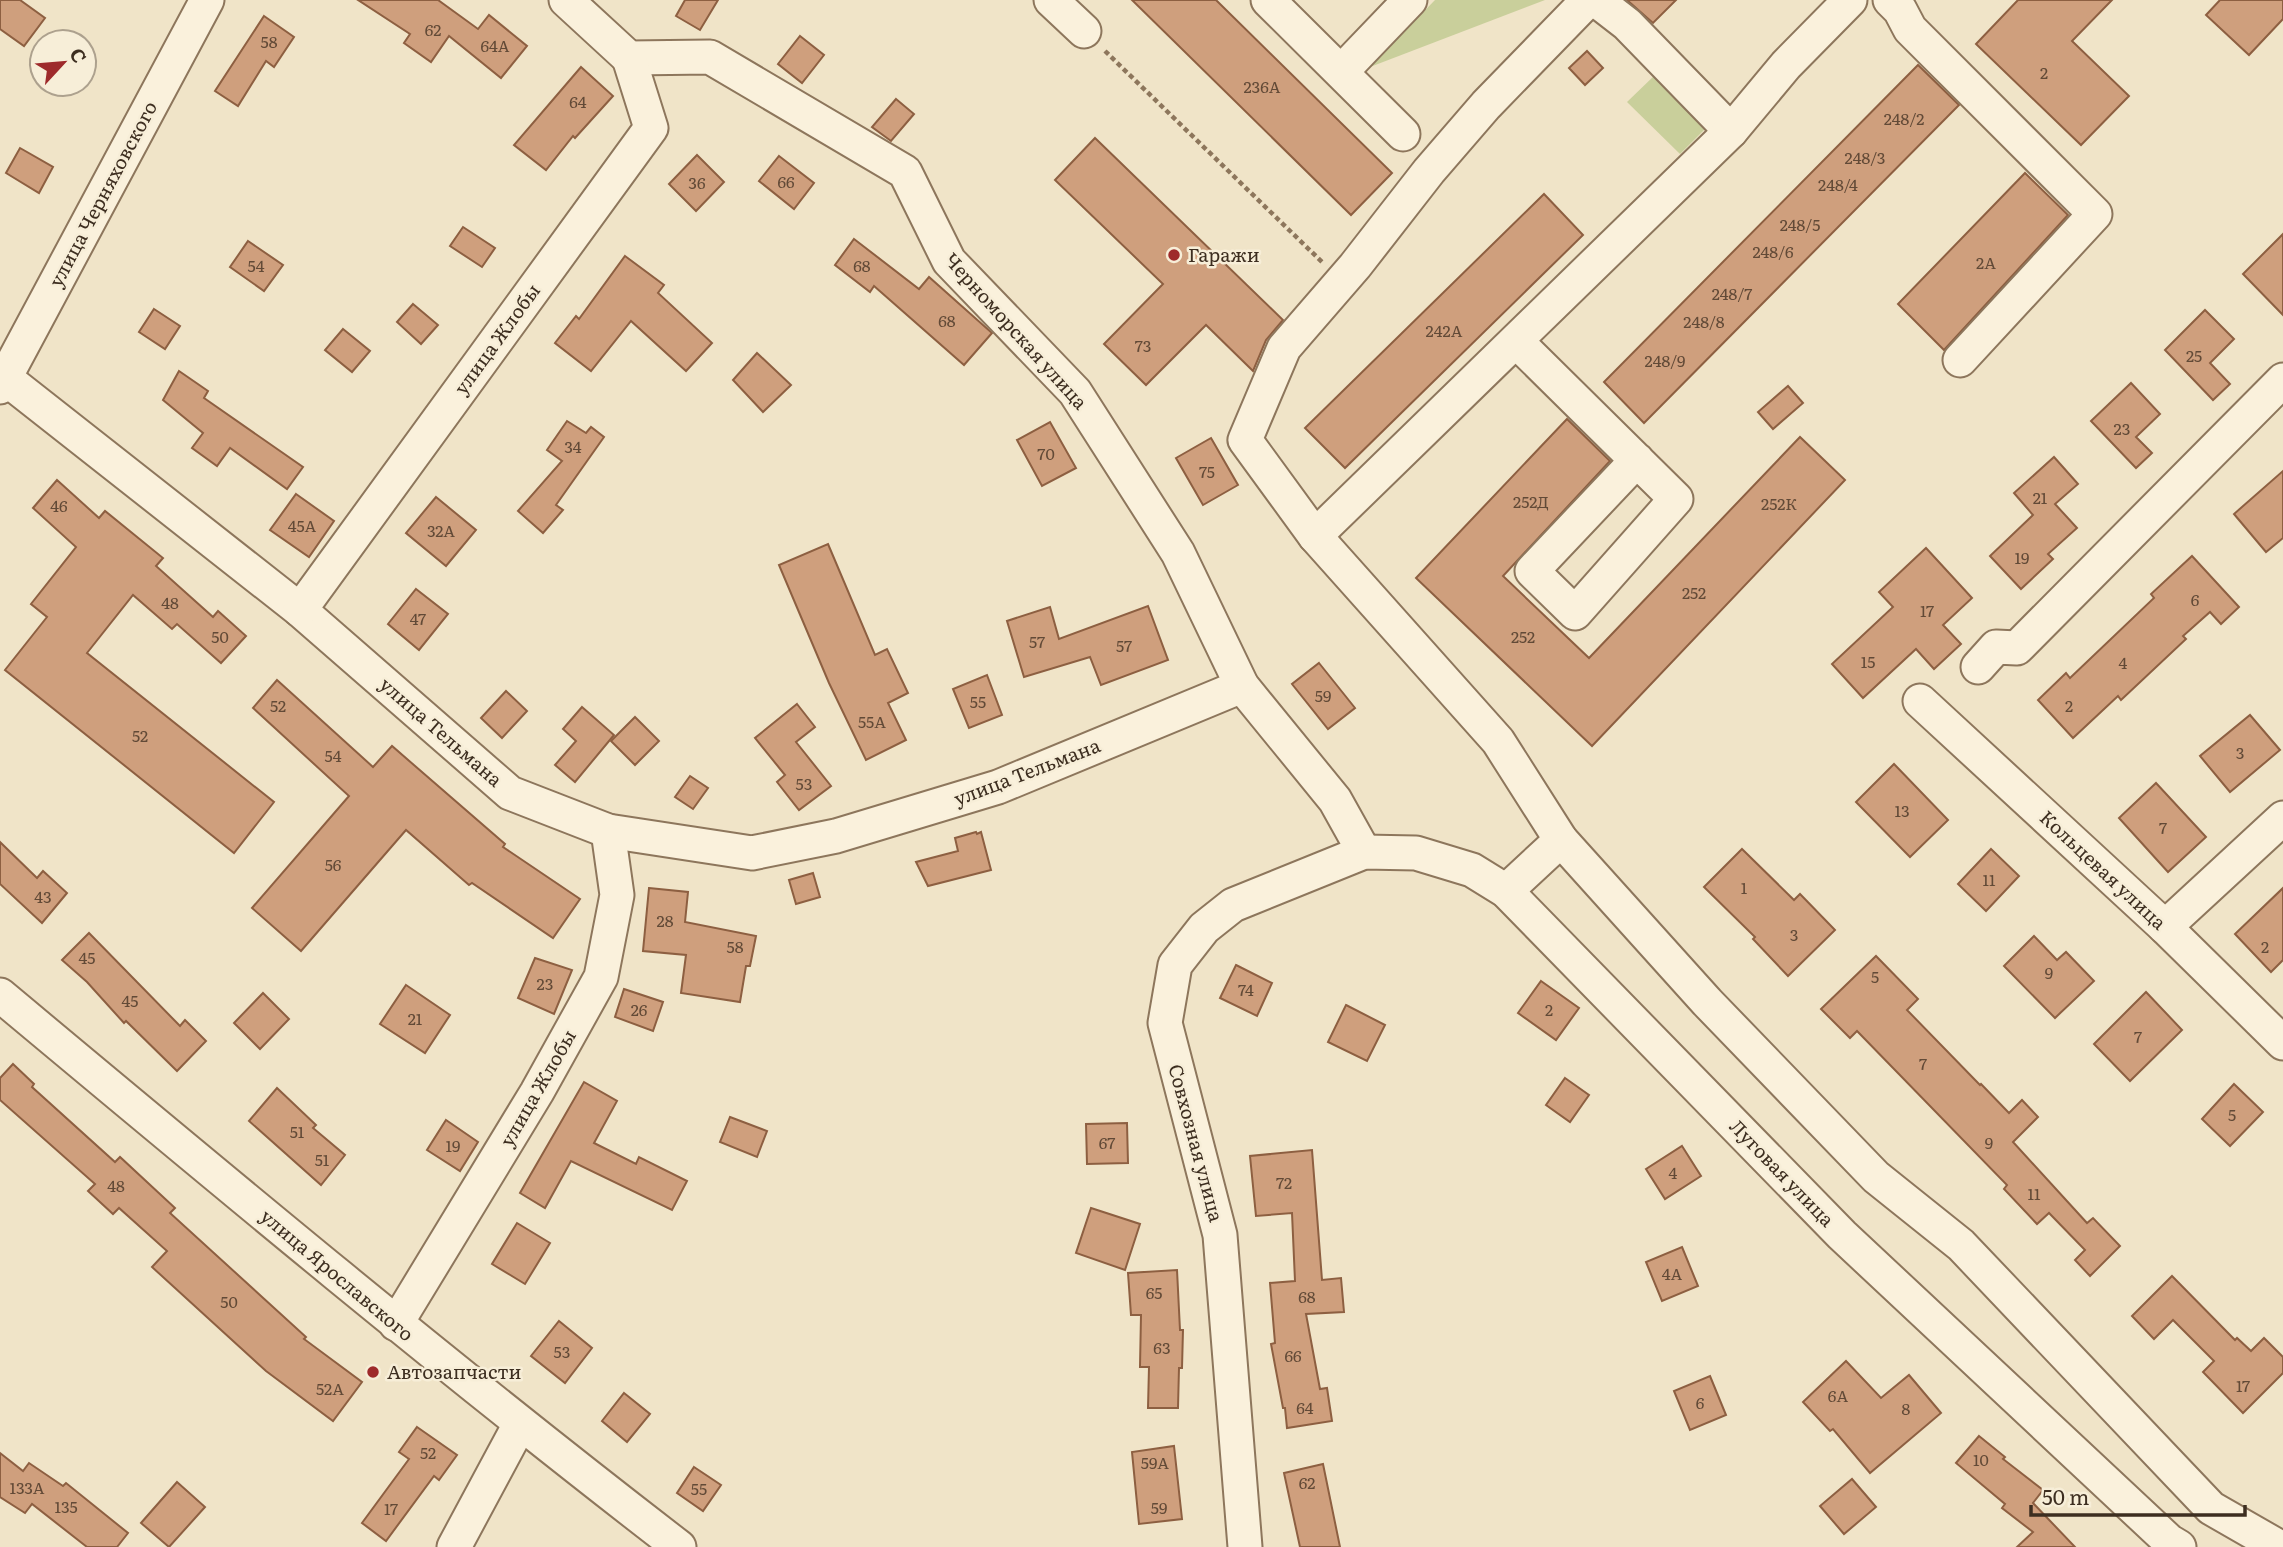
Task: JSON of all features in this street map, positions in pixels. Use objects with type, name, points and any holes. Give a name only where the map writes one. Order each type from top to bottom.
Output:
[{"type":"street","name":"улица Черняховского","points":[[2,380],[207,0]]},
{"type":"street","points":[[566,0],[629,58]]},
{"type":"street","points":[[1051,0],[1084,31]]},
{"type":"street","points":[[1268,0],[1403,134]]},
{"type":"street","points":[[1342,71],[1410,0]]},
{"type":"street","points":[[1588,0],[1486,105],[1284,348],[1245,440],[1315,536],[1498,741],[1561,840],[1707,1002],[1876,1177],[1961,1245],[2211,1508],[2279,1547]]},
{"type":"street","points":[[1596,0],[1627,24],[1731,131]]},
{"type":"street","points":[[1315,536],[1731,131],[1787,65],[1850,0]]},
{"type":"street","points":[[1890,0],[1900,10],[1910,29],[2095,214],[1960,360]]},
{"type":"street","name":"Черноморская улица","points":[[629,58],[710,57],[905,172],[949,261],[1075,392],[1178,553],[1242,686],[1335,800],[1364,852]]},
{"type":"street","name":"улица Жлобы","points":[[300,610],[651,128],[629,58]]},
{"type":"street","points":[[1516,341],[1637,460],[1676,499],[1575,613],[1532,571],[1637,460]]},
{"type":"street","name":"улица Тельмана","points":[[2,380],[300,610],[510,793],[608,831],[752,853],[836,836],[998,787],[1242,686]]},
{"type":"street","points":[[1978,667],[1996,647],[2017,648],[2283,380]]},
{"type":"street","name":"Кольцевая улица","points":[[1920,701],[2165,927],[2283,1043]]},
{"type":"street","points":[[2165,927],[2283,818]]},
{"type":"street","name":"улица Жлобы","points":[[396,1324],[537,1092],[601,976],[617,895],[608,831]]},
{"type":"street","points":[[1506,891],[1561,840]]},
{"type":"street","name":"Луговая улица","points":[[1364,852],[1416,853],[1472,870],[1506,891],[1842,1235],[2169,1541],[2179,1547]]},
{"type":"street","name":"Совхозная улица","points":[[1245,1547],[1220,1235],[1165,1023],[1175,965],[1204,928],[1233,905],[1364,852]]},
{"type":"street","name":"улица Ярославского","points":[[0,995],[396,1324],[679,1547]]},
{"type":"street","points":[[454,1547],[520,1424]]},
{"type":"path","points":[[1084,31],[1342,281]]},
{"type":"green space","points":[[1435,0],[1545,0],[1370,67]]},
{"type":"green space","points":[[1655,75],[1707,127],[1680,154],[1627,102]]},
{"type":"building","points":[[0,0],[20,0],[45,18],[38,28],[28,28],[28,41],[24,46],[0,29]]},
{"type":"building","points":[[358,0],[438,0],[478,29],[489,15],[527,46],[501,78],[449,36],[431,62],[404,43],[410,34]]},
{"type":"building","points":[[685,0],[718,0],[700,30],[676,16]]},
{"type":"building","points":[[1132,0],[1216,0],[1392,173],[1351,215]]},
{"type":"building","points":[[1627,0],[1676,0],[1653,23]]},
{"type":"building","points":[[2018,0],[2112,0],[2072,41],[2129,96],[2081,145],[1976,44]]},
{"type":"building","points":[[2220,0],[2283,0],[2283,19],[2249,55],[2206,15]]},
{"type":"building","points":[[264,16],[294,37],[274,67],[266,61],[238,106],[215,91]]},
{"type":"building","points":[[800,36],[824,55],[802,83],[778,64]]},
{"type":"building","points":[[1587,51],[1603,68],[1585,85],[1569,68]]},
{"type":"building","points":[[1918,65],[1959,105],[1644,423],[1604,382]]},
{"type":"building","points":[[581,67],[613,96],[575,138],[573,136],[546,170],[514,145]]},
{"type":"building","points":[[896,99],[914,114],[891,141],[872,127]]},
{"type":"building","name":"Гаражи","points":[[1095,138],[1283,320],[1266,340],[1253,371],[1206,325],[1146,385],[1104,344],[1163,284],[1055,180]]},
{"type":"building","points":[[20,148],[53,167],[39,193],[6,173]]},
{"type":"building","points":[[697,155],[724,182],[696,211],[669,184]]},
{"type":"building","points":[[779,156],[814,183],[794,209],[759,181]]},
{"type":"building","points":[[2025,173],[2068,215],[1944,350],[1898,304]]},
{"type":"building","points":[[1544,194],[1583,235],[1345,468],[1305,428]]},
{"type":"building","points":[[463,227],[495,248],[482,267],[450,246]]},
{"type":"building","points":[[2283,234],[2283,315],[2243,274]]},
{"type":"building","points":[[854,239],[919,289],[929,277],[992,333],[964,365],[874,286],[870,292],[835,265]]},
{"type":"building","points":[[248,241],[283,265],[264,291],[230,267]]},
{"type":"building","points":[[625,256],[664,285],[658,293],[712,343],[686,371],[631,321],[591,371],[555,343],[576,316],[579,319]]},
{"type":"building","points":[[413,304],[438,325],[421,344],[397,322]]},
{"type":"building","points":[[154,309],[180,326],[165,349],[139,332]]},
{"type":"building","points":[[2205,310],[2234,339],[2210,363],[2230,384],[2213,400],[2165,350]]},
{"type":"building","points":[[343,329],[370,351],[352,372],[325,350]]},
{"type":"building","points":[[757,353],[791,385],[763,412],[733,380]]},
{"type":"building","points":[[179,371],[208,391],[204,398],[303,467],[287,489],[230,448],[217,466],[192,448],[203,433],[163,400]]},
{"type":"building","points":[[2131,383],[2160,414],[2136,437],[2152,453],[2136,468],[2091,421]]},
{"type":"building","points":[[1788,386],[1803,403],[1773,429],[1758,412]]},
{"type":"building","points":[[1567,419],[1610,461],[1503,576],[1589,658],[1800,437],[1845,480],[1592,746],[1416,578]]},
{"type":"building","points":[[567,421],[586,433],[591,427],[604,437],[556,505],[563,510],[543,533],[518,511],[562,461],[547,450]]},
{"type":"building","points":[[1050,422],[1076,468],[1042,486],[1017,440]]},
{"type":"building","points":[[1211,438],[1238,485],[1203,505],[1176,458]]},
{"type":"building","points":[[2054,457],[2078,484],[2055,504],[2077,528],[2048,554],[2053,559],[2021,589],[1990,556],[2033,515],[2014,493]]},
{"type":"building","points":[[2283,471],[2283,538],[2266,552],[2234,514]]},
{"type":"building","points":[[57,480],[99,518],[105,511],[163,558],[156,566],[213,617],[218,611],[246,636],[221,663],[177,624],[172,629],[133,595],[87,653],[274,802],[234,853],[5,670],[47,617],[31,604],[76,547],[33,508]]},
{"type":"building","points":[[296,494],[334,521],[309,557],[270,530]]},
{"type":"building","points":[[436,497],[476,530],[446,566],[406,533]]},
{"type":"building","points":[[828,544],[875,655],[887,649],[908,693],[888,703],[906,740],[866,760],[829,683],[779,565]]},
{"type":"building","points":[[1926,548],[1972,598],[1943,625],[1961,644],[1934,669],[1916,649],[1863,698],[1832,664],[1893,607],[1879,592]]},
{"type":"building","points":[[2192,556],[2239,607],[2221,624],[2210,612],[2183,636],[2186,639],[2121,700],[2118,696],[2073,738],[2038,700],[2066,673],[2070,678],[2154,598],[2151,594]]},
{"type":"building","points":[[416,589],[448,614],[419,650],[388,624]]},
{"type":"building","points":[[1148,606],[1168,660],[1101,685],[1090,657],[1024,677],[1007,621],[1050,607],[1059,639]]},
{"type":"building","points":[[1319,663],[1355,708],[1328,729],[1292,684]]},
{"type":"building","points":[[987,675],[1002,715],[969,728],[953,689]]},
{"type":"building","points":[[277,680],[373,767],[392,746],[505,844],[503,847],[580,899],[553,938],[472,883],[469,885],[406,830],[301,951],[252,908],[349,796],[253,708]]},
{"type":"building","points":[[506,691],[527,711],[502,738],[481,718]]},
{"type":"building","points":[[797,704],[815,727],[796,742],[831,786],[799,810],[777,782],[785,775],[755,738]]},
{"type":"building","points":[[582,707],[614,735],[575,782],[555,765],[576,741],[563,729]]},
{"type":"building","points":[[2250,715],[2280,750],[2230,792],[2200,756]]},
{"type":"building","points":[[635,717],[659,741],[635,765],[611,741]]},
{"type":"building","points":[[1894,764],[1948,820],[1910,857],[1856,802]]},
{"type":"building","points":[[690,776],[708,788],[693,809],[675,797]]},
{"type":"building","points":[[2156,783],[2206,837],[2168,872],[2119,818]]},
{"type":"building","points":[[981,832],[991,870],[928,886],[916,862],[958,851],[955,838]]},
{"type":"building","points":[[0,842],[37,878],[43,871],[67,893],[42,923],[0,884]]},
{"type":"building","points":[[1742,849],[1794,900],[1800,894],[1835,930],[1788,976],[1753,939],[1755,937],[1704,887]]},
{"type":"building","points":[[1991,849],[2019,876],[1986,911],[1958,884]]},
{"type":"building","points":[[813,873],[820,897],[796,904],[789,880]]},
{"type":"building","points":[[649,888],[688,892],[685,922],[756,936],[750,966],[746,966],[740,1002],[681,993],[686,955],[643,951]]},
{"type":"building","points":[[2283,888],[2283,960],[2271,972],[2235,934]]},
{"type":"building","points":[[89,933],[180,1026],[185,1020],[206,1041],[177,1071],[126,1021],[124,1023],[87,982],[62,960]]},
{"type":"building","points":[[2034,936],[2057,960],[2066,952],[2094,981],[2055,1018],[2004,966]]},
{"type":"building","points":[[1876,956],[1918,999],[1907,1010],[1980,1085],[2009,1113],[2022,1100],[2038,1117],[2013,1142],[2087,1223],[2093,1218],[2120,1246],[2090,1276],[2075,1260],[2085,1250],[2049,1213],[2037,1224],[2004,1189],[2007,1185],[1857,1031],[1850,1038],[1821,1009]]},
{"type":"building","points":[[535,958],[572,970],[554,1014],[518,998]]},
{"type":"building","points":[[1236,965],[1272,983],[1257,1016],[1220,998]]},
{"type":"building","points":[[1541,981],[1579,1008],[1556,1040],[1518,1013]]},
{"type":"building","points":[[406,985],[450,1015],[425,1053],[380,1024]]},
{"type":"building","points":[[624,989],[663,1002],[653,1031],[615,1017]]},
{"type":"building","points":[[2146,992],[2182,1030],[2130,1081],[2094,1044]]},
{"type":"building","points":[[263,993],[289,1019],[260,1049],[234,1023]]},
{"type":"building","points":[[1346,1005],[1385,1025],[1367,1061],[1328,1042]]},
{"type":"building","points":[[13,1064],[34,1084],[32,1087],[115,1162],[120,1157],[175,1208],[170,1213],[306,1337],[304,1339],[362,1382],[333,1421],[266,1371],[152,1267],[167,1251],[119,1208],[113,1214],[88,1191],[95,1184],[0,1100],[0,1078]]},
{"type":"building","points":[[1565,1078],[1589,1095],[1570,1122],[1546,1105]]},
{"type":"building","points":[[584,1082],[617,1101],[594,1143],[636,1164],[639,1157],[687,1181],[672,1210],[571,1161],[545,1208],[520,1193]]},
{"type":"building","points":[[2234,1084],[2263,1112],[2230,1146],[2202,1119]]},
{"type":"building","points":[[277,1088],[316,1125],[313,1128],[345,1155],[321,1185],[249,1121]]},
{"type":"building","points":[[730,1117],[767,1131],[757,1157],[720,1142]]},
{"type":"building","points":[[446,1120],[478,1142],[460,1171],[427,1150]]},
{"type":"building","points":[[1127,1123],[1128,1163],[1087,1164],[1086,1124]]},
{"type":"building","points":[[1682,1146],[1701,1176],[1665,1199],[1646,1169]]},
{"type":"building","points":[[1312,1150],[1322,1280],[1341,1278],[1344,1312],[1306,1314],[1320,1389],[1327,1388],[1332,1421],[1287,1428],[1271,1344],[1275,1343],[1270,1283],[1295,1281],[1292,1213],[1256,1216],[1250,1156]]},
{"type":"building","points":[[1091,1208],[1140,1224],[1125,1270],[1076,1253]]},
{"type":"building","points":[[517,1223],[550,1243],[525,1284],[492,1264]]},
{"type":"building","points":[[1682,1247],[1698,1286],[1662,1301],[1646,1262]]},
{"type":"building","points":[[1177,1270],[1180,1330],[1183,1330],[1178,1408],[1148,1408],[1149,1367],[1140,1367],[1141,1315],[1131,1315],[1128,1273]]},
{"type":"building","points":[[2172,1276],[2235,1340],[2237,1338],[2251,1351],[2264,1338],[2283,1357],[2283,1373],[2243,1413],[2203,1372],[2214,1361],[2173,1320],[2154,1339],[2132,1316]]},
{"type":"building","points":[[559,1321],[592,1348],[565,1383],[531,1356]]},
{"type":"building","points":[[1846,1361],[1881,1398],[1909,1375],[1941,1413],[1870,1473],[1833,1429],[1830,1431],[1803,1402]]},
{"type":"building","points":[[1710,1376],[1726,1415],[1690,1430],[1674,1391]]},
{"type":"building","points":[[624,1393],[650,1414],[627,1442],[602,1421]]},
{"type":"building","points":[[417,1427],[457,1455],[439,1480],[434,1476],[386,1541],[362,1523],[409,1459],[399,1452]]},
{"type":"building","points":[[1979,1436],[2005,1457],[2003,1459],[2043,1490],[2033,1503],[2075,1547],[2017,1547],[2033,1532],[2002,1508],[2005,1504],[1956,1463]]},
{"type":"building","points":[[1174,1446],[1182,1519],[1139,1524],[1132,1452]]},
{"type":"building","points":[[0,1453],[23,1471],[29,1463],[63,1486],[66,1483],[128,1533],[117,1547],[87,1547],[32,1504],[25,1513],[0,1497]]},
{"type":"building","points":[[1323,1464],[1340,1547],[1300,1547],[1284,1473]]},
{"type":"building","points":[[694,1467],[721,1485],[703,1511],[677,1493]]},
{"type":"building","points":[[1852,1479],[1876,1507],[1844,1534],[1820,1506]]},
{"type":"building","points":[[177,1482],[205,1507],[169,1547],[141,1523]]},
{"type":"place","name":"Гаражи","points":[[1174,255]]},
{"type":"place","name":"Автозапчасти","points":[[373,1372]]}]
